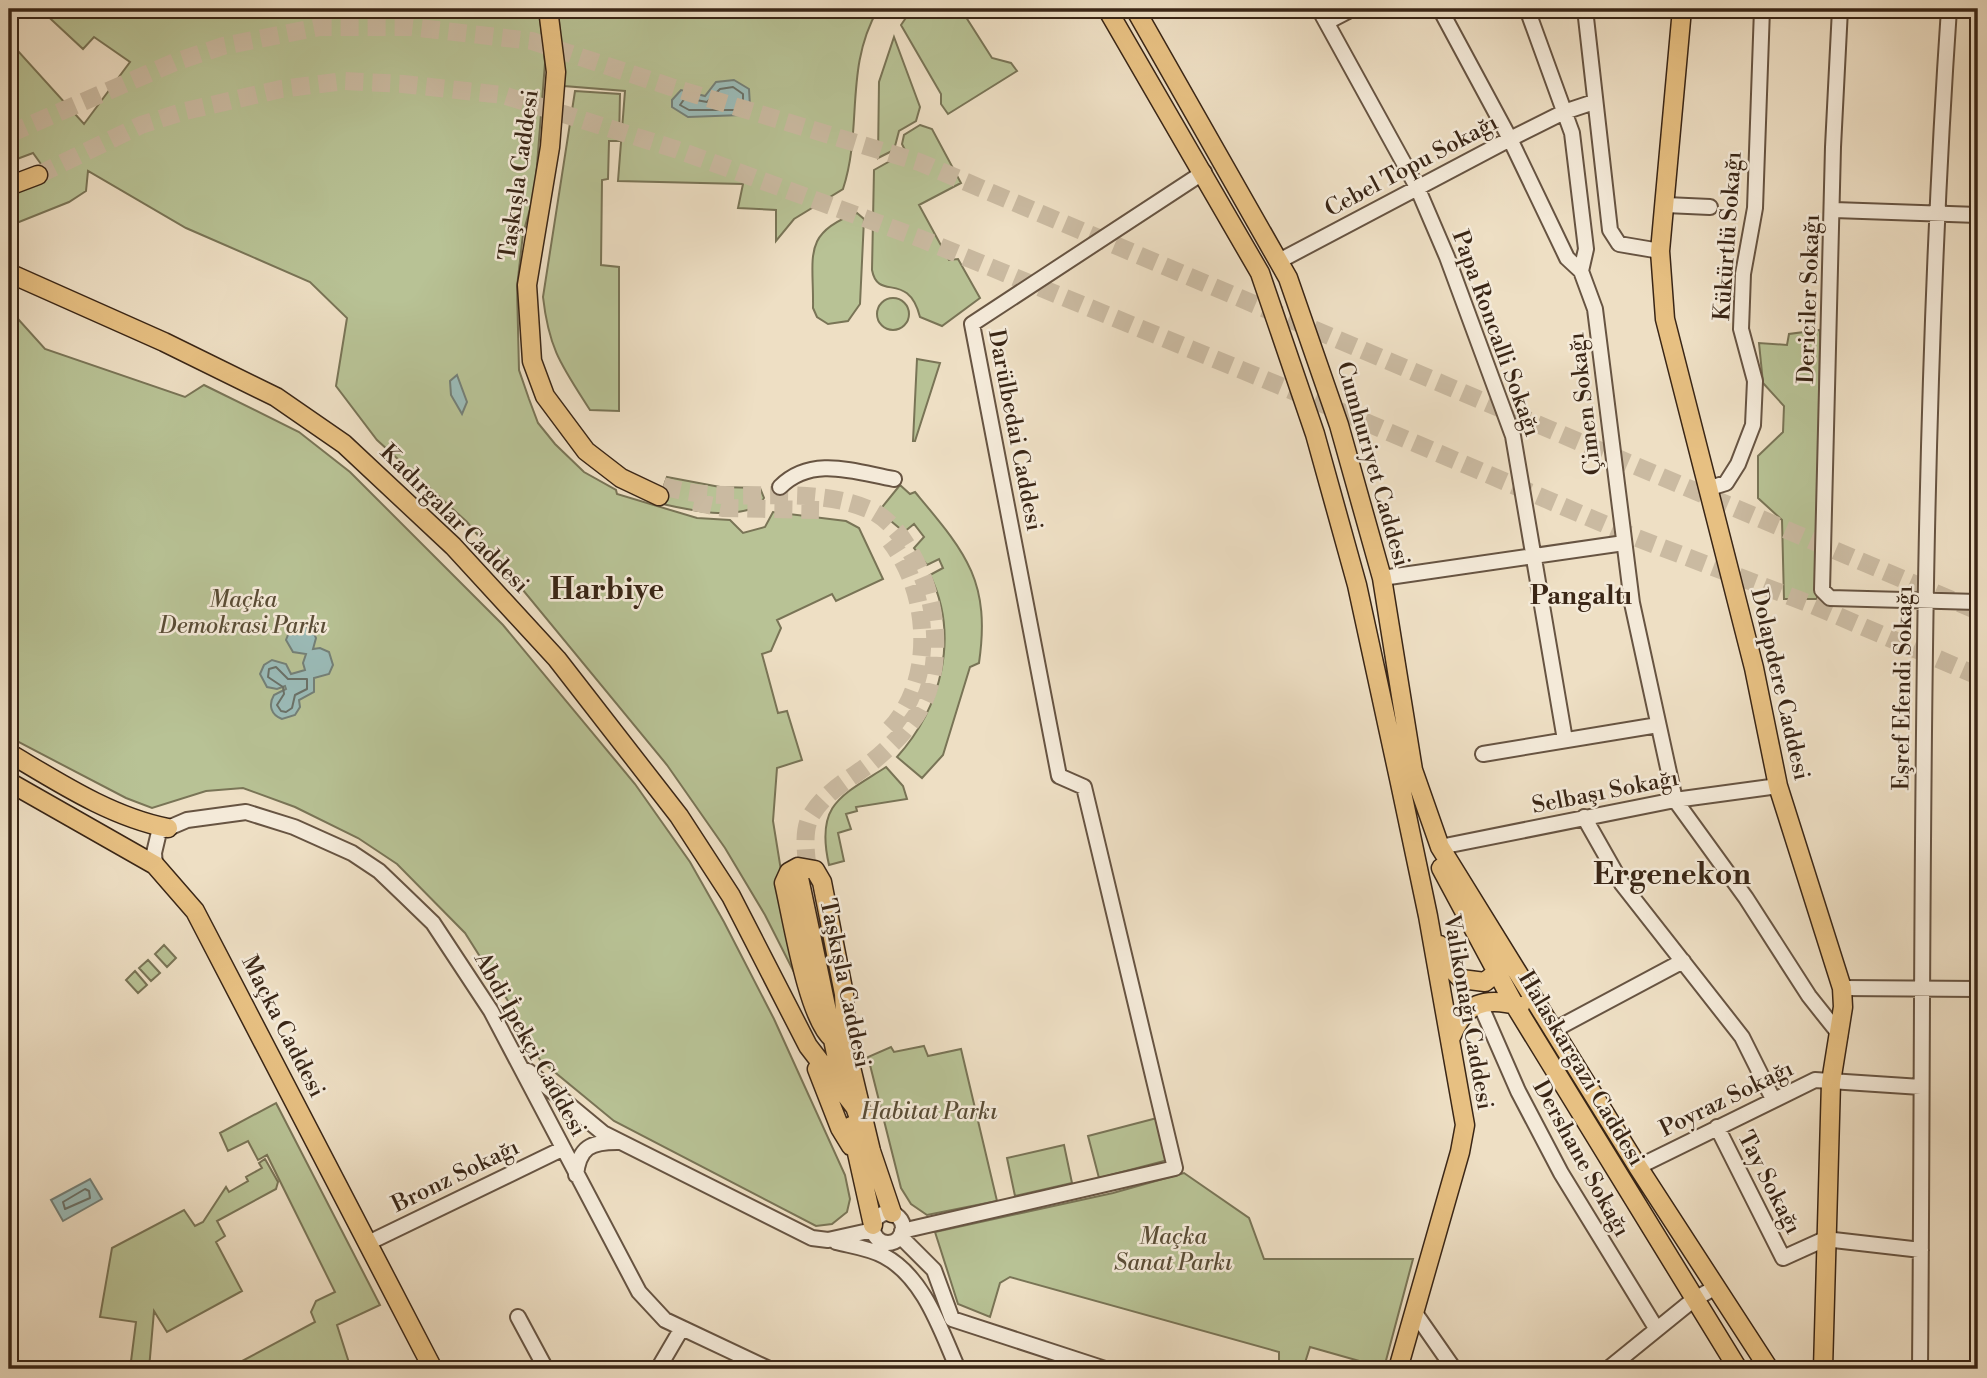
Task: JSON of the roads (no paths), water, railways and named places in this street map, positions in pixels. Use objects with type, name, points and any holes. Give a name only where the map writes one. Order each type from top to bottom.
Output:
[{"type":"main road","name":"Taşkışla Caddesi","points":[[548,9],[556,72],[550,147],[527,285],[532,348],[561,402],[592,443],[624,468],[661,491]]},
{"type":"main road","points":[[1107,9],[1261,273],[1315,434],[1357,585],[1400,783]]},
{"type":"main road","name":"Cumhuriyet Caddesi","points":[[1135,9],[1281,260],[1335,413],[1382,578],[1413,770],[1440,847],[1506,954]]},
{"type":"main road","name":"Dolapdere Caddesi","points":[[1682,9],[1660,251],[1665,319],[1710,488],[1778,786],[1842,988],[1840,1035],[1831,1082],[1823,1369]]},
{"type":"main road","points":[[1204,172],[1223,162]]},
{"type":"main road","points":[[9,186],[37,175]]},
{"type":"main road","name":"Kadırgalar Caddesi","points":[[9,273],[164,342],[276,397],[344,444],[435,528],[557,659],[680,816],[731,897],[808,1046],[840,1128],[864,1151]]},
{"type":"main road","points":[[9,753],[96,802],[164,830]]},
{"type":"main road","name":"Maçka Caddesi","points":[[9,782],[137,853],[155,865],[184,895],[205,926],[433,1369]]},
{"type":"main road","name":"Valikonağı Caddesi","points":[[1398,1369],[1460,1152],[1465,1125],[1451,1037],[1400,783]]},
{"type":"main road","name":"Halaskargazi Caddesi","points":[[1400,783],[1455,897],[1514,1004],[1693,1300],[1738,1369]]},
{"type":"main road","points":[[798,867],[816,870],[822,881],[844,994],[840,1044],[826,1034],[814,1010],[785,883],[789,872],[798,867]]},
{"type":"main road","name":"Taşkışla Caddesi","points":[[803,872],[864,1151],[873,1227]]},
{"type":"main road","points":[[1428,916],[1445,959],[1461,979],[1485,982],[1504,968],[1506,954]]},
{"type":"main road","name":"Halaskargazi Caddesi","points":[[1506,954],[1638,1167],[1769,1369]]},
{"type":"main road","points":[[1451,1037],[1459,1017],[1469,1008],[1480,1004],[1514,1004],[1537,1013],[1550,1026]]},
{"type":"main road","name":"Taşkışla Caddesi","points":[[840,1044],[845,1095],[864,1151],[891,1213]]},
{"type":"main road","name":"Kadırgalar Caddesi","points":[[808,1046],[845,1095]]},
{"type":"street","points":[[1323,15],[1352,9]]},
{"type":"street","points":[[1440,9],[1510,139],[1567,258],[1581,271]]},
{"type":"street","name":"Çimen Sokağı","points":[[1527,9],[1572,133],[1586,249],[1581,271],[1595,309],[1632,603],[1675,800]]},
{"type":"street","points":[[1585,9],[1610,230],[1619,244],[1660,251]]},
{"type":"street","name":"Kükürtlü Sokağı","points":[[1710,488],[1726,483],[1738,464],[1753,425],[1755,381],[1741,328],[1743,274],[1755,208],[1762,9]]},
{"type":"street","name":"Dericiler Sokağı","points":[[1840,9],[1833,147],[1826,594],[1978,602]]},
{"type":"street","name":"Eşref Efendi Sokağı","points":[[1920,1369],[1926,601],[1935,214],[1950,9]]},
{"type":"street","name":"Papa Roncalli Sokağı","points":[[1323,15],[1418,187],[1447,257],[1513,436],[1565,740]]},
{"type":"street","name":"Cebel Topu Sokağı","points":[[1281,260],[1510,139],[1564,112],[1594,102]]},
{"type":"street","name":"Darülbedai Caddesi","points":[[901,1234],[1175,1168],[1084,787],[1059,776],[972,324],[1204,172]]},
{"type":"street","points":[[1666,205],[1710,207]]},
{"type":"street","points":[[1834,210],[1978,215]]},
{"type":"street","points":[[780,487],[798,473],[818,468],[894,478]]},
{"type":"street","points":[[1382,578],[1623,543]]},
{"type":"street","points":[[1483,754],[1658,724]]},
{"type":"street","name":"Selbaşı Sokağı","points":[[1440,847],[1675,800],[1778,786]]},
{"type":"street","points":[[1675,800],[1746,898],[1809,996],[1840,1035]]},
{"type":"street","name":"Abdi İpekçi Caddesi","points":[[137,853],[151,836],[164,830],[207,816],[246,812],[334,844],[379,871],[433,923],[456,954],[524,1068],[562,1149],[639,1292],[665,1320],[769,1369]]},
{"type":"street","points":[[1584,817],[1622,884],[1742,1037],[1773,1099]]},
{"type":"street","points":[[155,865],[153,853],[164,830]]},
{"type":"street","points":[[1550,1026],[1683,961]]},
{"type":"street","points":[[1842,988],[1978,989]]},
{"type":"street","name":"Dershane Sokağı","points":[[1480,1004],[1518,1091],[1561,1173],[1656,1328]]},
{"type":"street","points":[[524,1068],[603,1133],[622,1143],[812,1238],[871,1250],[886,1256],[904,1271],[929,1304],[958,1369]]},
{"type":"street","name":"Poyraz Sokağı","points":[[1638,1167],[1815,1080],[1921,1087]]},
{"type":"street","name":"Tay Sokağı","points":[[1717,1128],[1783,1258],[1825,1239]]},
{"type":"street","points":[[576,1175],[578,1159],[583,1150],[596,1142],[622,1143]]},
{"type":"street","name":"Bronz Sokağı","points":[[368,1243],[562,1149]]},
{"type":"street","points":[[828,1240],[873,1227],[879,1215],[891,1213],[899,1218],[901,1234],[934,1270],[952,1319]]},
{"type":"street","points":[[873,1227],[882,1241],[892,1242],[901,1234]]},
{"type":"street","points":[[1825,1239],[1921,1250]]},
{"type":"street","points":[[1608,1369],[1656,1328],[1693,1300],[1716,1287]]},
{"type":"street","points":[[1415,1313],[1454,1369]]},
{"type":"street","points":[[518,1317],[546,1369]]},
{"type":"street","points":[[942,1334],[952,1319]]},
{"type":"street","points":[[952,1319],[1105,1369]]},
{"type":"street","points":[[658,1369],[682,1328]]},
{"type":"water","points":[[734,80],[749,89],[750,106],[742,115],[688,117],[672,107],[672,100],[681,90],[705,96],[716,82]]},
{"type":"water","points":[[457,375],[467,402],[462,414],[451,395],[450,381]]},
{"type":"water","points":[[298,625],[312,629],[316,638],[313,649],[320,648],[329,652],[333,665],[329,674],[314,678],[314,692],[299,700],[300,707],[295,715],[282,719],[273,712],[271,702],[274,695],[286,689],[285,686],[277,689],[267,687],[260,674],[264,665],[272,660],[286,664],[291,674],[305,670],[303,663],[306,654],[293,652],[286,640],[290,630]]},
{"type":"water","points":[[90,1179],[102,1199],[63,1221],[51,1200]]},
{"type":"tunnel","points":[[9,134],[175,62],[223,46],[320,27],[411,27],[532,41],[674,88],[919,162],[1978,611]]},
{"type":"tunnel","points":[[38,175],[141,125],[185,111],[281,89],[344,81],[403,84],[503,95],[675,149],[919,238],[1288,389],[1637,538],[1810,604],[1978,676]]},
{"type":"tunnel","points":[[663,486],[713,495],[818,497],[868,509],[886,520],[900,536],[917,564],[927,588],[935,640],[935,658],[928,692],[916,715],[899,737],[872,762],[832,792],[812,814],[806,834],[808,871]]},
{"type":"tunnel","points":[[694,502],[723,508],[819,510]]},
{"type":"tunnel","points":[[890,541],[913,585],[920,610],[922,636],[921,661],[915,686],[905,709],[890,729]]},
{"type":"district","name":"Harbiye","points":[[607,589]]},
{"type":"district","name":"Pangaltı","points":[[1581,595]]},
{"type":"district","name":"Ergenekon","points":[[1672,874]]},
{"type":"park label","name":"Maçka Demokrasi Parkı","points":[[243,612]]},
{"type":"park label","name":"Habitat Parkı","points":[[929,1111]]},
{"type":"park label","name":"Maçka Sanat Parkı","points":[[1173,1249]]}]
